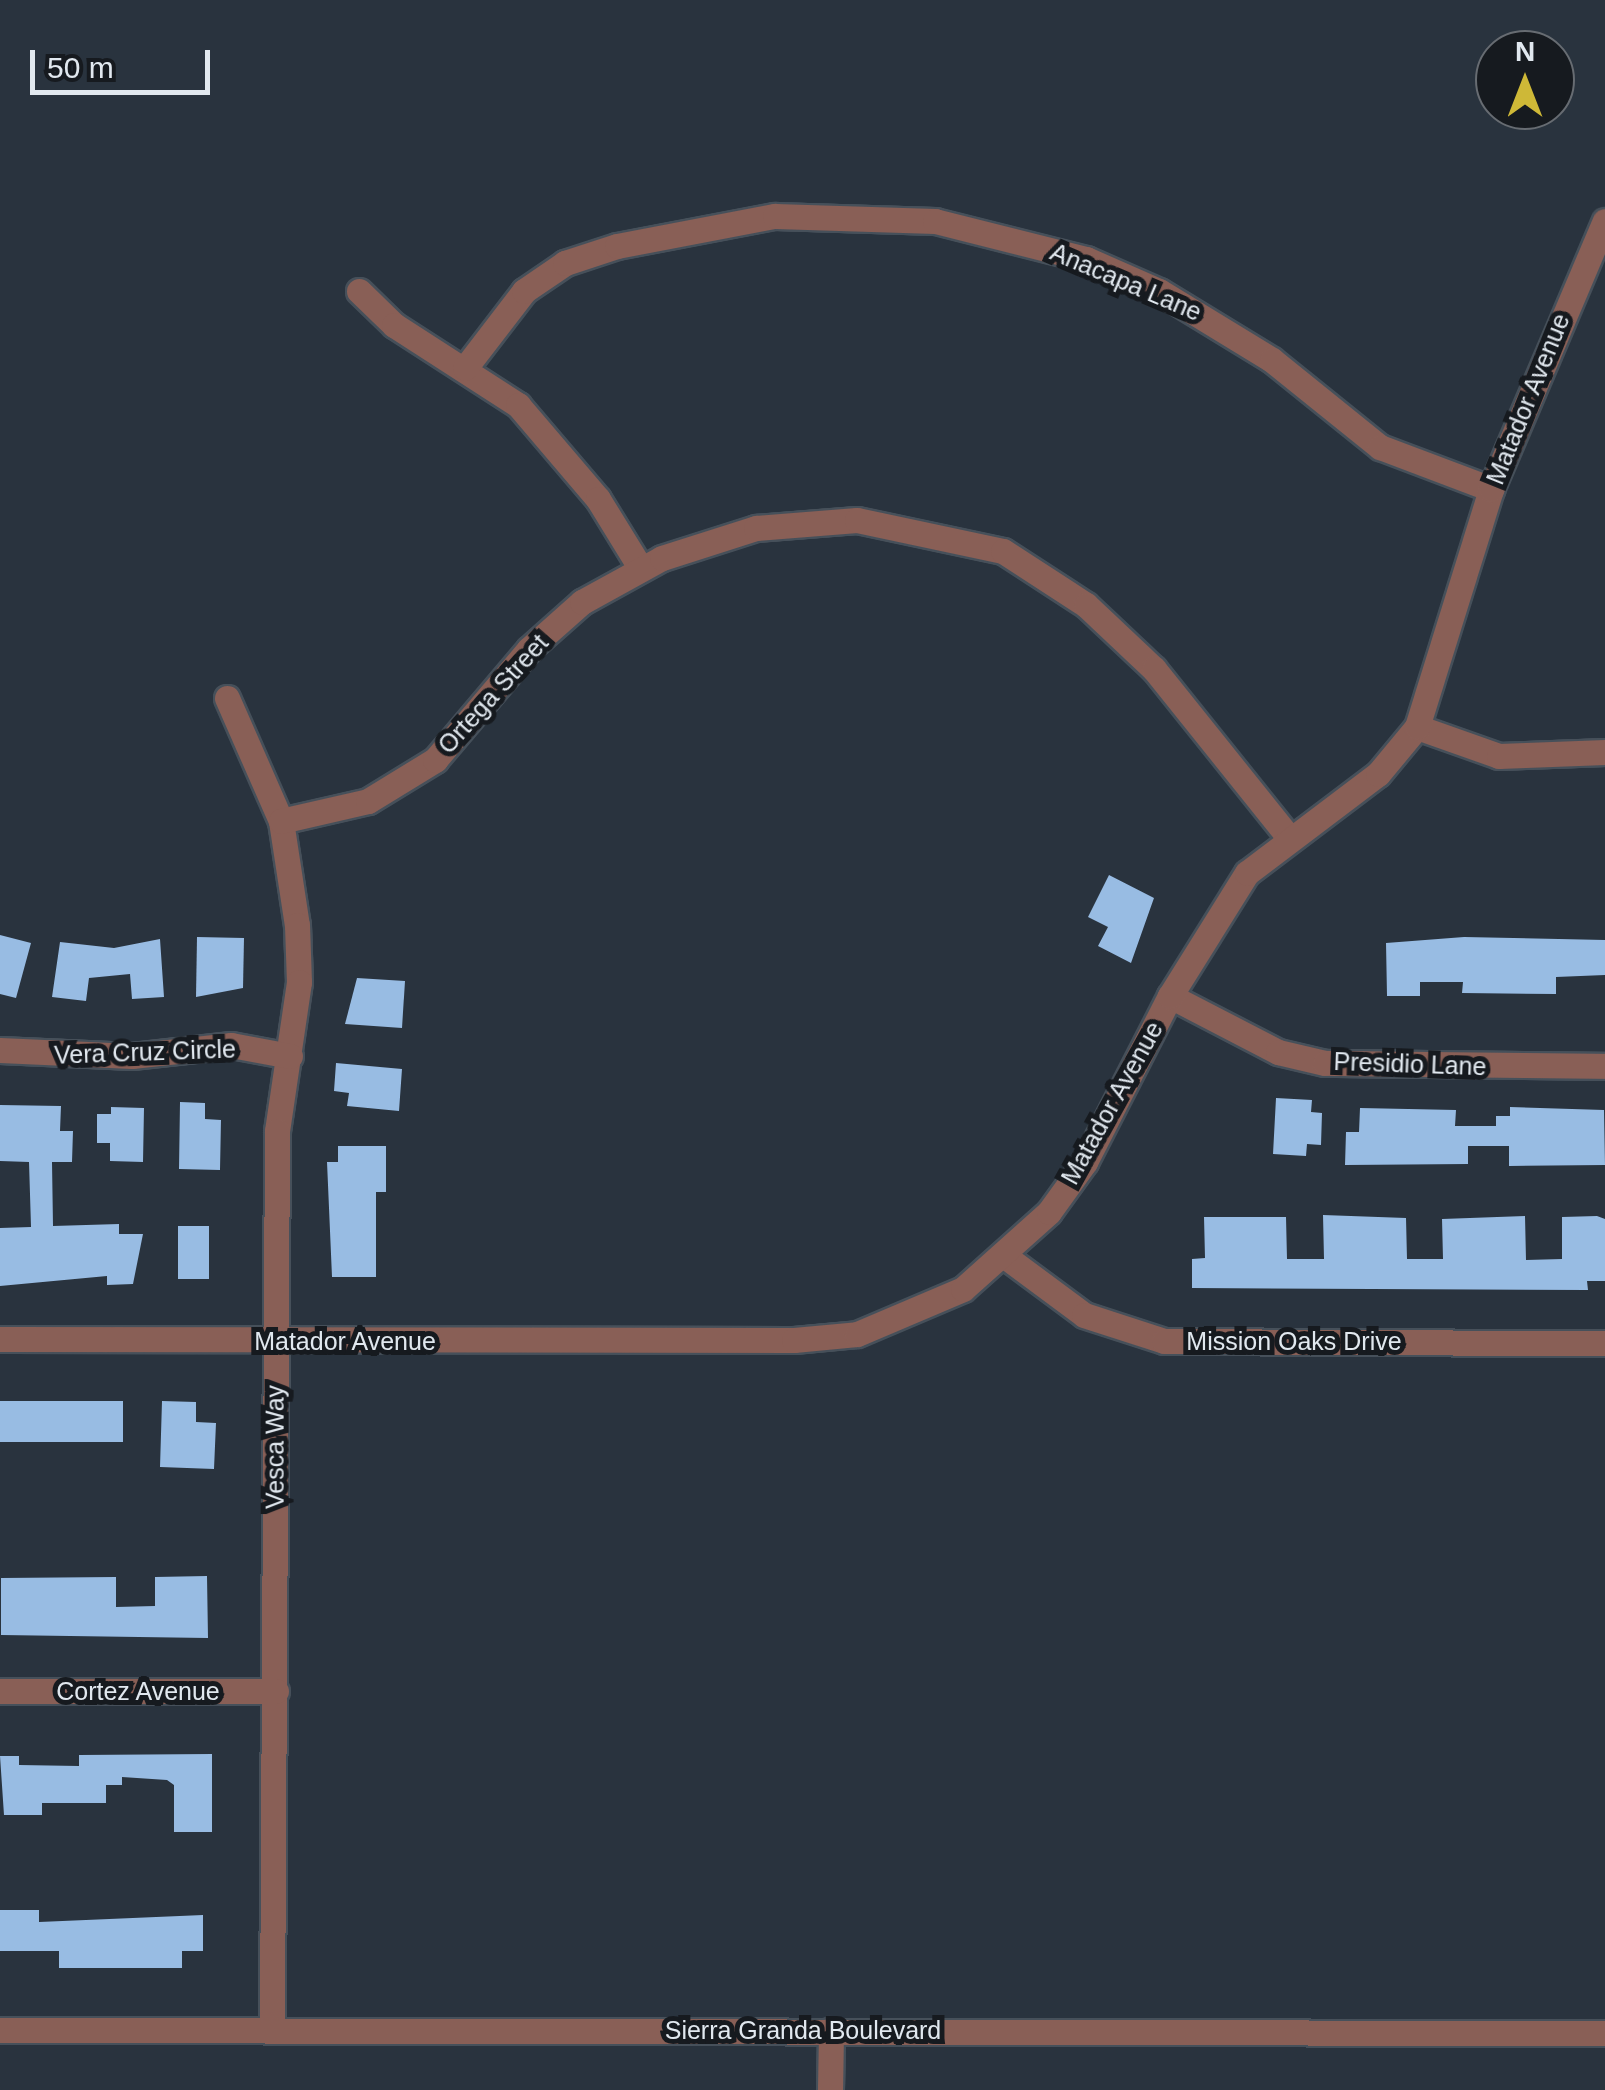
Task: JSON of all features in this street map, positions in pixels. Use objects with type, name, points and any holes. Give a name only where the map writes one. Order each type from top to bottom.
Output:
[{"type":"street","name":"Anacapa Lane","points":[[465,368],[524,292],[565,263],[617,246],[775,216],[936,220],[1086,259],[1159,292],[1272,360],[1380,447],[1491,489]]},
{"type":"street","name":"Matador Avenue","points":[[0,1339],[274,1341],[857,1334],[918,1314],[1006,1257],[1084,1162],[1170,996],[1247,873],[1288,836],[1378,774],[1417,727],[1491,489],[1605,221]]},
{"type":"street","points":[[359,291],[394,326],[465,368],[554,442],[641,570]]},
{"type":"street","name":"Ortega Street","points":[[281,820],[368,801],[435,760],[529,649],[582,602],[641,570],[756,528],[858,520],[1003,551],[1086,605],[1154,669],[1288,836]]},
{"type":"street","name":"Vesca Way","points":[[227,698],[281,820],[297,925],[290,1056],[277,1131],[272,2031]]},
{"type":"street","points":[[1417,727],[1499,756],[1605,752]]},
{"type":"street","name":"Presidio Lane","points":[[1170,996],[1278,1052],[1326,1062],[1605,1066]]},
{"type":"street","name":"Vera Cruz Circle","points":[[0,1050],[132,1056],[232,1046],[290,1056]]},
{"type":"street","name":"Mission Oaks Drive","points":[[1006,1257],[1084,1315],[1164,1340],[1605,1343]]},
{"type":"street","name":"Cortez Avenue","points":[[0,1691],[276,1692]]},
{"type":"street","name":"Sierra Granda Boulevard","points":[[0,2030],[1605,2033]]},
{"type":"street","points":[[830,2090],[831,2030]]},
{"type":"building","points":[[1109,875],[1154,898],[1131,963],[1098,946],[1108,927],[1088,917]]},
{"type":"building","points":[[0,935],[31,943],[16,998],[0,994]]},
{"type":"building","points":[[197,937],[244,938],[243,988],[196,997]]},
{"type":"building","points":[[1464,937],[1605,940],[1605,975],[1556,977],[1556,994],[1462,993],[1463,982],[1420,982],[1420,996],[1387,996],[1386,943]]},
{"type":"building","points":[[160,939],[164,997],[132,999],[130,974],[89,978],[86,1001],[52,997],[60,942],[114,948]]},
{"type":"building","points":[[357,978],[405,981],[402,1028],[345,1024]]},
{"type":"building","points":[[336,1063],[402,1069],[399,1111],[347,1106],[349,1093],[334,1091]]},
{"type":"building","points":[[1276,1098],[1312,1100],[1311,1112],[1322,1113],[1321,1145],[1307,1144],[1306,1156],[1273,1154]]},
{"type":"building","points":[[180,1102],[205,1103],[205,1119],[221,1120],[220,1170],[179,1169]]},
{"type":"building","points":[[0,1105],[61,1106],[60,1131],[73,1131],[72,1162],[52,1162],[53,1226],[119,1224],[119,1234],[143,1234],[133,1284],[107,1285],[107,1276],[0,1286],[0,1228],[31,1227],[29,1162],[0,1161]]},
{"type":"building","points":[[111,1107],[144,1108],[143,1162],[110,1161],[110,1143],[97,1143],[97,1114],[111,1114]]},
{"type":"building","points":[[1510,1107],[1604,1110],[1605,1165],[1509,1166],[1509,1146],[1468,1146],[1468,1164],[1345,1165],[1346,1132],[1359,1132],[1360,1108],[1456,1110],[1455,1126],[1496,1126],[1496,1116],[1510,1116]]},
{"type":"building","points":[[338,1146],[386,1146],[386,1192],[376,1192],[376,1277],[332,1277],[327,1162],[338,1162]]},
{"type":"building","points":[[1323,1215],[1406,1218],[1407,1259],[1443,1259],[1442,1219],[1525,1216],[1526,1260],[1562,1259],[1562,1217],[1597,1216],[1605,1219],[1605,1281],[1587,1281],[1588,1290],[1192,1288],[1192,1259],[1205,1258],[1204,1217],[1286,1217],[1287,1259],[1324,1259]]},
{"type":"building","points":[[178,1226],[209,1226],[209,1279],[178,1279]]},
{"type":"building","points":[[0,1401],[123,1401],[123,1442],[0,1442]]},
{"type":"building","points":[[162,1401],[196,1402],[196,1422],[216,1423],[214,1469],[160,1467]]},
{"type":"building","points":[[207,1576],[208,1638],[1,1635],[1,1578],[116,1577],[116,1607],[155,1606],[155,1577]]},
{"type":"building","points":[[212,1754],[212,1832],[174,1832],[174,1785],[167,1780],[122,1777],[122,1785],[106,1785],[106,1803],[42,1803],[42,1815],[4,1815],[0,1756],[19,1756],[19,1765],[79,1766],[79,1755]]},
{"type":"building","points":[[0,1910],[39,1910],[39,1922],[203,1915],[203,1951],[182,1951],[182,1968],[59,1968],[59,1951],[0,1951]]}]
